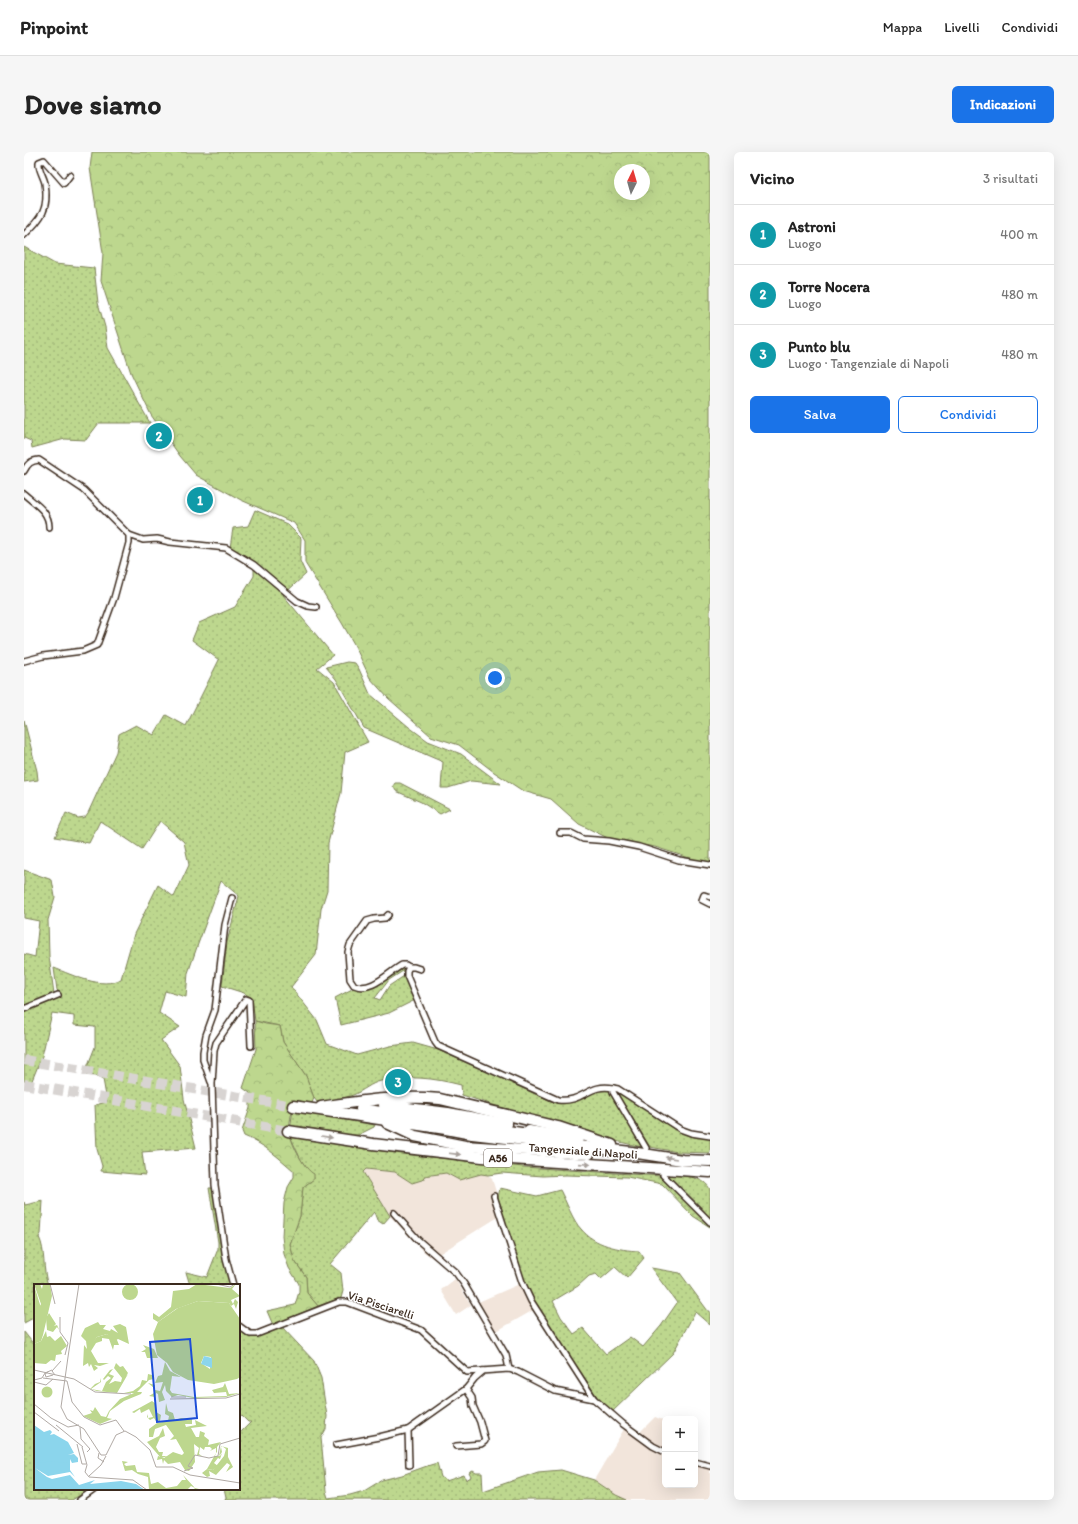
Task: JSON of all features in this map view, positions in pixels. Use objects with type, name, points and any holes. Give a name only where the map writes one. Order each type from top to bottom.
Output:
[{"type":"highway","points":[[310,1108],[371,1101],[425,1098],[440,1099],[520,1117],[619,1149]]},
{"type":"highway","points":[[388,1100],[418,1101],[450,1105],[584,1137]]},
{"type":"highway","points":[[371,1101],[449,1108],[584,1137]]},
{"type":"highway","points":[[358,1102],[448,1113],[584,1137]]},
{"type":"highway","points":[[344,1103],[584,1137]]},
{"type":"highway","points":[[333,1105],[619,1149]]},
{"type":"highway","name":"Tangenziale di Napoli","points":[[293,1106],[472,1134],[619,1149],[682,1160],[710,1162]]},
{"type":"highway","points":[[322,1106],[417,1120],[477,1131],[619,1149]]},
{"type":"highway","points":[[378,1119],[409,1127],[457,1136],[619,1149]]},
{"type":"highway","points":[[378,1119],[415,1136],[465,1146],[598,1154],[619,1149]]},
{"type":"highway","name":"Tangenziale di Napoli","points":[[288,1131],[373,1144],[482,1157],[710,1172]]},
{"type":"street","points":[[24,235],[38,222],[44,212],[45,182],[39,162],[44,160],[64,183],[70,175]]},
{"type":"street","points":[[24,470],[28,463],[39,460],[84,490],[129,535],[143,540],[157,539],[170,542],[226,548],[254,565],[297,601],[308,606],[316,607]]},
{"type":"street","points":[[24,494],[45,512],[49,523],[48,527]]},
{"type":"street","points":[[24,661],[43,656],[83,651],[98,645],[114,598],[129,543],[129,535]]},
{"type":"street","points":[[560,833],[571,833],[583,839],[609,841],[639,847],[679,860],[710,865]]},
{"type":"street","points":[[710,897],[704,895],[702,900],[710,904]]},
{"type":"street","points":[[212,1084],[203,1060],[202,1052],[206,1035],[215,1010],[225,925],[232,898]]},
{"type":"street","points":[[388,915],[385,918],[367,921],[350,945],[348,952],[350,979],[354,985],[365,987],[378,982],[402,965],[406,965],[409,968],[414,967],[420,969]]},
{"type":"street","points":[[409,968],[407,971],[407,976],[438,1046],[558,1100],[574,1099],[600,1087],[618,1088],[680,1129],[691,1133],[710,1136]]},
{"type":"street","points":[[24,1009],[58,995]]},
{"type":"street","points":[[233,1284],[226,1259],[216,1185],[212,1084],[214,1051],[216,1043],[246,999],[249,1000],[251,1046]]},
{"type":"street","points":[[614,1088],[613,1092],[646,1148]]},
{"type":"street","points":[[663,1175],[710,1222]]},
{"type":"street","points":[[494,1196],[522,1282],[531,1301],[594,1399],[623,1424],[653,1446],[662,1450]]},
{"type":"street","points":[[394,1213],[418,1240],[456,1273],[506,1355],[509,1369]]},
{"type":"street","name":"Via Pisciarelli","points":[[240,1327],[250,1334],[257,1334],[339,1302],[343,1302],[418,1328],[425,1332],[467,1372],[509,1369],[555,1391],[594,1399]]},
{"type":"street","points":[[336,1445],[408,1430],[466,1389],[475,1378],[484,1371]]},
{"type":"street","points":[[456,1446],[481,1444],[485,1441],[480,1422],[473,1406],[472,1398],[466,1389]]},
{"type":"street","points":[[408,1430],[409,1465]]},
{"type":"street","points":[[698,1463],[710,1466]]},
{"type":"street","points":[[80,1500],[94,1490]]},
{"type":"shaded area","points":[[366,1169],[395,1172],[412,1183],[424,1176],[446,1173],[459,1180],[481,1174],[488,1175],[492,1179],[503,1214],[439,1254],[434,1259],[424,1252],[390,1216],[363,1172]]},
{"type":"shaded area","points":[[455,1279],[471,1305],[456,1315],[441,1290]]},
{"type":"shaded area","points":[[524,1282],[537,1308],[495,1332],[476,1303]]},
{"type":"shaded area","points":[[655,1417],[662,1420],[662,1488],[698,1488],[698,1459],[702,1460],[700,1466],[710,1468],[710,1500],[627,1500],[616,1495],[594,1480],[627,1424],[639,1433]]},
{"type":"green space","points":[[92,152],[710,152],[710,862],[702,862],[655,847],[610,839],[579,824],[551,799],[523,791],[494,772],[459,745],[431,736],[388,698],[370,678],[354,644],[305,563],[305,540],[294,523],[241,500],[196,475],[180,456],[151,415],[131,373],[101,281],[103,253],[90,168]]},
{"type":"green space","points":[[24,247],[55,264],[94,268],[98,303],[105,327],[108,348],[150,423],[99,423],[86,440],[65,439],[32,448],[31,441],[24,438]]},
{"type":"green space","points":[[255,510],[287,524],[301,538],[300,561],[306,574],[283,595],[333,655],[317,668],[334,682],[368,742],[345,752],[341,793],[328,843],[327,890],[321,909],[316,955],[291,987],[317,1020],[327,1044],[357,1055],[390,1046],[413,1043],[438,1050],[555,1103],[574,1102],[594,1090],[611,1088],[611,1093],[642,1147],[574,1130],[462,1095],[461,1085],[431,1079],[401,1078],[381,1081],[349,1096],[335,1100],[317,1102],[314,1098],[306,1076],[283,1042],[280,1026],[255,1021],[252,998],[244,993],[222,986],[227,942],[239,896],[221,881],[188,973],[186,997],[165,991],[159,1013],[180,1027],[161,1040],[180,1066],[184,1099],[196,1148],[142,1152],[145,1175],[101,1171],[102,1166],[97,1149],[95,1105],[107,1102],[103,1079],[97,1076],[84,1075],[95,1047],[95,1027],[74,1025],[74,1016],[52,1013],[42,1056],[31,1083],[24,1081],[24,1011],[60,996],[57,990],[54,968],[96,982],[105,983],[121,979],[134,934],[158,885],[174,897],[189,865],[184,842],[160,821],[142,849],[100,821],[89,843],[55,837],[66,813],[78,818],[85,817],[88,813],[116,752],[119,734],[136,725],[154,735],[166,715],[186,726],[219,660],[192,640],[199,623],[235,607],[254,576],[254,564],[230,548],[233,528],[248,526]]},
{"type":"green space","points":[[347,662],[355,663],[370,694],[409,727],[428,741],[461,754],[501,784],[471,781],[448,788],[441,788],[443,762],[364,728],[336,679],[326,667]]},
{"type":"green space","points":[[24,720],[38,780],[24,782]]},
{"type":"green space","points":[[395,783],[400,783],[450,809],[440,814],[421,802],[396,791],[393,786]]},
{"type":"green space","points":[[24,870],[52,880],[55,897],[48,920],[49,956],[54,994],[24,1007],[24,954],[35,957],[39,921],[24,918]]},
{"type":"green space","points":[[403,969],[403,971],[389,980],[375,998],[380,1000],[389,986],[404,976],[415,1000],[389,1013],[341,1025],[335,998],[354,988],[363,989],[375,986]]},
{"type":"green space","points":[[255,1021],[280,1026],[283,1042],[306,1076],[314,1098],[312,1103],[297,1101],[294,1103],[290,1118],[291,1139],[306,1167],[314,1174],[314,1179],[303,1187],[300,1216],[290,1244],[294,1260],[306,1277],[307,1293],[318,1306],[273,1325],[267,1311],[295,1305],[299,1292],[299,1284],[289,1268],[284,1254],[282,1236],[284,1203],[288,1187],[294,1177],[294,1171],[264,1147],[244,1136],[242,1131],[250,1108],[250,1093],[243,1088],[256,1049]]},
{"type":"green space","points":[[619,1092],[682,1132],[695,1137],[710,1138],[710,1153],[678,1152],[650,1147],[618,1094]]},
{"type":"green space","points":[[293,1109],[299,1112],[375,1125],[374,1127],[358,1135],[298,1126],[290,1130]]},
{"type":"green space","points":[[290,1136],[402,1154],[523,1167],[661,1176],[665,1182],[710,1224],[710,1227],[693,1216],[662,1184],[627,1177],[566,1175],[543,1176],[502,1173],[488,1175],[481,1174],[459,1180],[446,1173],[424,1176],[425,1179],[412,1183],[395,1172],[366,1169],[363,1172],[390,1216],[383,1224],[377,1220],[374,1212],[330,1264],[341,1273],[343,1291],[341,1298],[318,1306],[307,1293],[306,1277],[294,1260],[290,1244],[300,1216],[303,1186],[314,1179],[301,1160]]},
{"type":"green space","points":[[668,1175],[692,1177],[707,1185],[710,1190],[710,1218],[701,1207]]},
{"type":"green space","points":[[209,1188],[213,1188],[231,1284],[190,1284],[186,1272],[207,1277],[218,1249]]},
{"type":"green space","points":[[500,1188],[537,1196],[560,1190],[575,1221],[586,1234],[607,1246],[639,1251],[644,1258],[627,1278],[615,1267],[601,1279],[596,1274],[589,1276],[578,1286],[553,1301],[561,1317],[574,1334],[583,1328],[606,1354],[630,1337],[643,1347],[661,1326],[677,1303],[651,1268],[680,1273],[708,1311],[710,1311],[710,1325],[695,1312],[673,1353],[612,1412],[600,1401],[537,1308],[524,1282],[498,1198]]},
{"type":"green space","points":[[43,1201],[41,1234],[39,1237],[43,1249],[48,1284],[34,1284],[34,1318],[24,1323],[24,1202],[25,1205]]},
{"type":"green space","points":[[281,1326],[314,1361],[321,1378],[327,1416],[326,1429],[321,1438],[328,1498],[350,1495],[364,1491],[382,1480],[437,1463],[441,1477],[446,1481],[464,1475],[466,1480],[471,1477],[469,1473],[473,1471],[476,1473],[482,1473],[483,1491],[538,1472],[561,1470],[594,1480],[616,1495],[627,1500],[224,1500],[226,1498],[224,1490],[240,1490],[240,1433],[251,1422],[248,1422],[240,1414],[240,1332],[248,1336]]},
{"type":"green space","points":[[24,1332],[34,1345],[34,1490],[84,1490],[85,1492],[72,1500],[24,1500]]},
{"type":"tunnel","points":[[24,1060],[293,1106]]},
{"type":"tunnel","points":[[24,1084],[288,1131]]},
{"type":"place","name":"Torre Nocera","points":[[159,436]]},
{"type":"place","name":"Astroni","points":[[200,500]]},
{"type":"place","name":"Punto blu","points":[[398,1082]]}]
